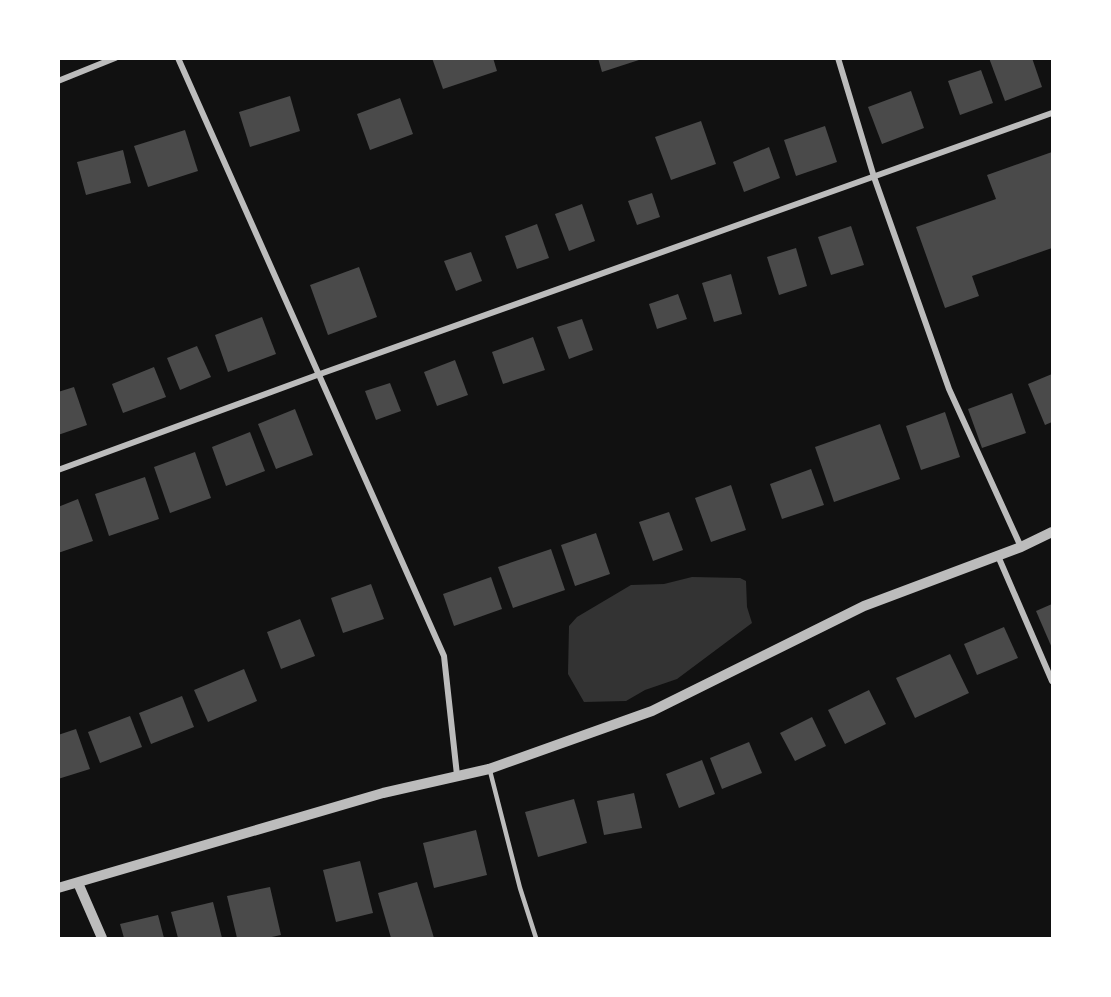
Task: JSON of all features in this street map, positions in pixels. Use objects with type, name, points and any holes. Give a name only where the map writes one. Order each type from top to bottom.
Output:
[{"type":"street","points":[[58,81],[115,58]]},
{"type":"street","points":[[178,58],[444,656],[457,775]]},
{"type":"street","points":[[838,58],[874,177],[949,388],[1021,547]]},
{"type":"street","points":[[58,470],[320,374],[1053,113]]},
{"type":"street","points":[[58,888],[383,793],[489,769],[652,711],[864,606],[1021,547],[1053,532]]},
{"type":"street","points":[[998,556],[1053,681]]},
{"type":"street","points":[[78,883],[102,939]]},
{"type":"lane","points":[[489,769],[519,888],[536,939]]},
{"type":"shaded area","points":[[692,577],[740,578],[746,581],[747,607],[752,623],[677,679],[645,690],[626,701],[584,702],[568,674],[569,626],[577,617],[631,585],[664,584]]},
{"type":"building","points":[[432,58],[493,58],[497,71],[443,89]]},
{"type":"building","points":[[598,58],[642,58],[642,59],[602,72]]},
{"type":"building","points":[[989,58],[1032,58],[1042,87],[1005,101]]},
{"type":"building","points":[[981,70],[993,103],[960,115],[948,81]]},
{"type":"building","points":[[911,91],[924,128],[882,144],[868,107]]},
{"type":"building","points":[[290,96],[300,131],[250,147],[239,112]]},
{"type":"building","points":[[400,98],[413,134],[370,150],[357,114]]},
{"type":"building","points":[[701,121],[716,164],[671,180],[655,137]]},
{"type":"building","points":[[825,126],[837,162],[796,176],[784,140]]},
{"type":"building","points":[[185,130],[198,171],[148,187],[134,146]]},
{"type":"building","points":[[769,147],[780,178],[744,192],[733,162]]},
{"type":"building","points":[[123,150],[131,183],[86,195],[77,162]]},
{"type":"building","points":[[1052,152],[1052,248],[972,276],[979,296],[945,308],[916,227],[996,199],[987,175]]},
{"type":"building","points":[[652,193],[660,217],[637,225],[628,201]]},
{"type":"building","points":[[582,204],[595,241],[569,251],[555,214]]},
{"type":"building","points":[[537,224],[549,258],[517,269],[505,236]]},
{"type":"building","points":[[851,226],[864,265],[831,275],[818,237]]},
{"type":"building","points":[[796,248],[807,286],[779,295],[767,257]]},
{"type":"building","points":[[471,252],[482,281],[456,291],[444,261]]},
{"type":"building","points":[[359,267],[377,317],[328,335],[310,285]]},
{"type":"building","points":[[731,274],[742,314],[714,322],[702,283]]},
{"type":"building","points":[[678,294],[687,319],[657,329],[649,304]]},
{"type":"building","points":[[262,317],[276,354],[228,372],[215,335]]},
{"type":"building","points":[[582,319],[593,350],[569,359],[557,327]]},
{"type":"building","points":[[533,337],[545,370],[503,384],[492,352]]},
{"type":"building","points":[[197,346],[211,377],[180,390],[167,358]]},
{"type":"building","points":[[455,360],[468,395],[437,406],[424,372]]},
{"type":"building","points":[[154,367],[166,397],[123,413],[112,384]]},
{"type":"building","points":[[1052,374],[1052,422],[1045,425],[1028,384]]},
{"type":"building","points":[[390,383],[401,411],[376,420],[365,391]]},
{"type":"building","points":[[74,387],[87,425],[58,435],[58,392]]},
{"type":"building","points":[[1012,393],[1026,433],[982,448],[968,409]]},
{"type":"building","points":[[295,409],[313,455],[276,469],[258,424]]},
{"type":"building","points":[[945,412],[960,457],[921,470],[906,426]]},
{"type":"building","points":[[880,424],[900,479],[834,502],[815,447]]},
{"type":"building","points":[[250,432],[265,471],[226,486],[212,447]]},
{"type":"building","points":[[195,452],[211,498],[170,513],[154,467]]},
{"type":"building","points":[[811,469],[824,505],[782,519],[770,484]]},
{"type":"building","points":[[145,477],[159,519],[109,536],[95,494]]},
{"type":"building","points":[[731,485],[746,530],[711,542],[695,498]]},
{"type":"building","points":[[78,499],[93,541],[58,553],[58,507]]},
{"type":"building","points":[[669,512],[683,550],[653,561],[639,522]]},
{"type":"building","points":[[596,533],[610,574],[575,586],[561,545]]},
{"type":"building","points":[[551,549],[565,590],[513,608],[498,567]]},
{"type":"building","points":[[491,577],[502,609],[454,626],[443,594]]},
{"type":"building","points":[[371,584],[384,619],[343,633],[331,598]]},
{"type":"building","points":[[1052,604],[1052,648],[1036,611]]},
{"type":"building","points":[[300,619],[315,656],[281,669],[267,632]]},
{"type":"building","points":[[1004,627],[1018,658],[977,675],[964,644]]},
{"type":"building","points":[[950,654],[969,693],[915,718],[896,678]]},
{"type":"building","points":[[244,669],[257,701],[208,722],[194,690]]},
{"type":"building","points":[[869,690],[886,724],[845,744],[828,710]]},
{"type":"building","points":[[182,696],[194,727],[151,744],[139,713]]},
{"type":"building","points":[[130,716],[142,747],[100,763],[88,732]]},
{"type":"building","points":[[812,717],[826,746],[795,761],[780,733]]},
{"type":"building","points":[[76,729],[90,769],[58,779],[58,735]]},
{"type":"building","points":[[749,742],[762,773],[722,789],[710,758]]},
{"type":"building","points":[[702,760],[715,794],[679,808],[666,774]]},
{"type":"building","points":[[634,793],[642,828],[604,835],[597,801]]},
{"type":"building","points":[[574,799],[587,843],[538,857],[525,812]]},
{"type":"building","points":[[476,830],[487,875],[434,888],[423,843]]},
{"type":"building","points":[[360,861],[373,913],[336,922],[323,870]]},
{"type":"building","points":[[417,882],[434,938],[391,938],[378,893]]},
{"type":"building","points":[[270,887],[281,935],[267,938],[237,938],[227,896]]},
{"type":"building","points":[[213,902],[222,938],[178,938],[171,912]]},
{"type":"building","points":[[158,915],[164,938],[124,938],[120,924]]}]
